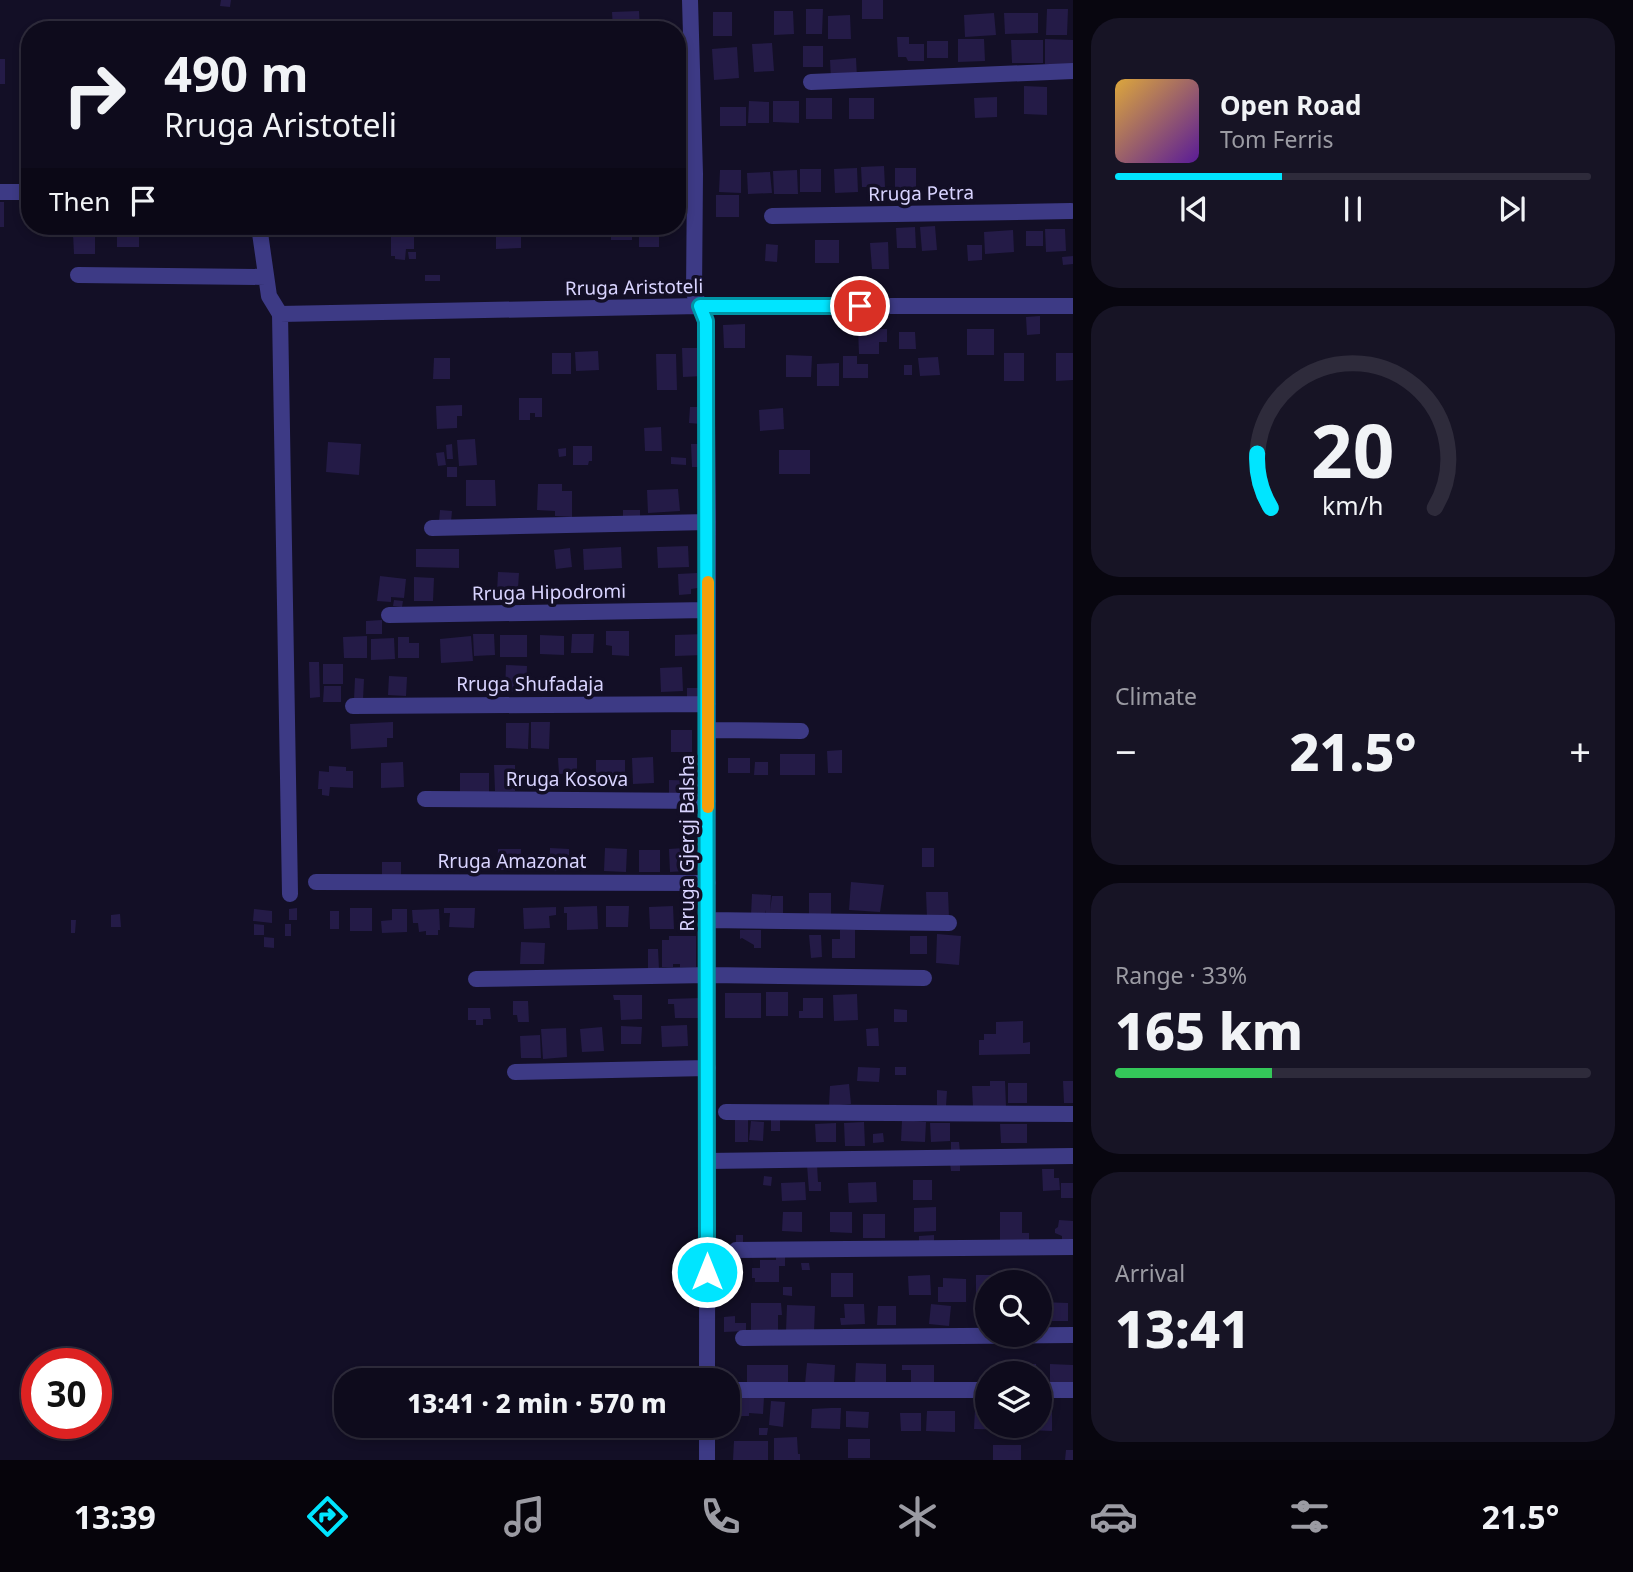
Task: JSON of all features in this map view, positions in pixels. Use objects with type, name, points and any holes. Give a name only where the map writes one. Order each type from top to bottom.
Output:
[{"type":"street","name":"Rruga Gjergj Balsha","points":[[686,65],[690,0]]},
{"type":"street","points":[[811,82],[1073,71]]},
{"type":"street","name":"Rruga Gjergj Balsha","points":[[686,90],[695,174],[694,293],[706,321],[707,1368]]},
{"type":"street","points":[[686,174],[695,174]]},
{"type":"street","points":[[0,192],[21,192]]},
{"type":"street","name":"Rruga Petra","points":[[772,216],[1072,215]]},
{"type":"street","points":[[260,235],[269,296],[281,314],[290,894]]},
{"type":"street","points":[[78,275],[266,277]]},
{"type":"street","name":"Rruga Aristoteli","points":[[281,314],[700,306],[1073,306]]},
{"type":"street","points":[[432,528],[708,522]]},
{"type":"street","name":"Rruga Hipodromi","points":[[389,615],[708,610]]},
{"type":"street","name":"Rruga Shufadaja","points":[[353,706],[708,704]]},
{"type":"street","points":[[708,730],[801,731]]},
{"type":"street","name":"Rruga Kosova","points":[[425,799],[708,801]]},
{"type":"street","name":"Rruga Amazonat","points":[[316,882],[708,883]]},
{"type":"street","points":[[708,920],[949,923]]},
{"type":"street","points":[[476,979],[708,975],[924,978]]},
{"type":"street","points":[[515,1072],[708,1068]]},
{"type":"street","points":[[726,1112],[1073,1114]]},
{"type":"street","points":[[707,1161],[1073,1156]]},
{"type":"street","points":[[736,1250],[1073,1247]]},
{"type":"street","points":[[743,1338],[1073,1335]]},
{"type":"street","points":[[740,1390],[975,1390]]},
{"type":"street","points":[[1052,1390],[1073,1390]]},
{"type":"street","points":[[707,1438],[707,1460]]},
{"type":"building","points":[[221,0],[231,0],[230,7],[220,6]]},
{"type":"building","points":[[862,0],[883,0],[883,19],[862,19]]},
{"type":"building","points":[[806,9],[823,9],[822,34],[806,34]]},
{"type":"building","points":[[1047,9],[1068,9],[1067,35],[1046,35]]},
{"type":"building","points":[[639,11],[640,21],[612,21],[612,12]]},
{"type":"building","points":[[774,11],[793,11],[794,34],[774,35]]},
{"type":"building","points":[[713,12],[732,12],[732,36],[713,36]]},
{"type":"building","points":[[994,13],[996,35],[965,37],[964,15]]},
{"type":"building","points":[[1004,13],[1038,13],[1038,33],[1005,34]]},
{"type":"building","points":[[850,15],[851,39],[828,39],[828,16]]},
{"type":"building","points":[[897,37],[909,37],[909,44],[924,44],[924,61],[908,61],[906,57],[898,57]]},
{"type":"building","points":[[958,39],[984,39],[985,61],[958,62]]},
{"type":"building","points":[[1045,39],[1073,40],[1073,64],[1045,64]]},
{"type":"building","points":[[1011,40],[1043,40],[1043,63],[1012,63]]},
{"type":"building","points":[[927,41],[948,41],[948,58],[927,58]]},
{"type":"building","points":[[772,43],[774,71],[754,72],[752,44]]},
{"type":"building","points":[[803,46],[823,46],[823,67],[803,67]]},
{"type":"building","points":[[737,47],[739,78],[714,80],[712,49]]},
{"type":"building","points":[[856,58],[857,78],[831,80],[830,60]]},
{"type":"building","points":[[0,59],[5,59],[5,84],[0,84]]},
{"type":"building","points":[[1024,86],[1047,87],[1047,115],[1024,114]]},
{"type":"building","points":[[997,97],[997,117],[975,118],[974,98]]},
{"type":"building","points":[[806,98],[832,98],[832,119],[806,119]]},
{"type":"building","points":[[849,98],[874,98],[874,119],[849,119]]},
{"type":"building","points":[[749,101],[769,102],[769,123],[748,123]]},
{"type":"building","points":[[773,101],[799,101],[799,123],[773,122]]},
{"type":"building","points":[[720,107],[746,107],[746,126],[720,126]]},
{"type":"building","points":[[686,131],[690,131],[689,147],[686,147]]},
{"type":"building","points":[[884,166],[885,187],[862,187],[861,167]]},
{"type":"building","points":[[857,168],[858,192],[835,193],[834,169]]},
{"type":"building","points":[[895,168],[916,168],[916,190],[895,190]]},
{"type":"building","points":[[800,169],[821,169],[821,192],[800,192]]},
{"type":"building","points":[[720,170],[741,170],[741,193],[719,192]]},
{"type":"building","points":[[797,170],[798,194],[774,194],[773,171]]},
{"type":"building","points":[[770,172],[772,193],[748,194],[747,173]]},
{"type":"building","points":[[716,195],[739,195],[739,217],[716,217]]},
{"type":"building","points":[[0,202],[4,202],[4,227],[0,227]]},
{"type":"building","points":[[935,226],[937,250],[922,251],[920,227]]},
{"type":"building","points":[[915,227],[916,248],[897,248],[896,228]]},
{"type":"building","points":[[1045,229],[1065,229],[1066,251],[1046,252]]},
{"type":"building","points":[[1013,230],[1014,252],[985,254],[984,232]]},
{"type":"building","points":[[1026,231],[1043,231],[1043,246],[1026,246]]},
{"type":"building","points":[[73,235],[95,235],[95,254],[74,254]]},
{"type":"building","points":[[117,235],[139,235],[139,247],[117,247]]},
{"type":"building","points":[[391,235],[414,235],[414,249],[406,249],[405,260],[391,256]]},
{"type":"building","points":[[496,235],[521,235],[521,248],[496,249]]},
{"type":"building","points":[[611,235],[632,235],[632,240],[611,240]]},
{"type":"building","points":[[639,235],[659,235],[659,247],[639,247]]},
{"type":"building","points":[[815,240],[839,240],[839,263],[815,263]]},
{"type":"building","points":[[888,242],[889,269],[872,269],[870,243]]},
{"type":"building","points":[[766,244],[778,245],[777,262],[765,261]]},
{"type":"building","points":[[967,245],[982,245],[982,260],[968,261]]},
{"type":"building","points":[[408,252],[416,252],[416,259],[409,259]]},
{"type":"building","points":[[1073,256],[1073,264],[1063,265],[1062,257]]},
{"type":"building","points":[[425,275],[440,275],[440,281],[425,281]]},
{"type":"building","points":[[1040,316],[1040,334],[1027,335],[1026,317]]},
{"type":"building","points":[[745,324],[745,348],[724,348],[723,325]]},
{"type":"building","points":[[858,329],[887,329],[887,342],[879,342],[879,354],[859,354]]},
{"type":"building","points":[[967,329],[994,329],[994,355],[967,355]]},
{"type":"building","points":[[899,332],[915,332],[916,349],[899,349]]},
{"type":"building","points":[[682,348],[703,348],[704,376],[683,377]]},
{"type":"building","points":[[598,351],[599,370],[576,371],[575,352]]},
{"type":"building","points":[[552,353],[571,353],[571,374],[552,374]]},
{"type":"building","points":[[1004,353],[1024,353],[1024,381],[1004,381]]},
{"type":"building","points":[[1056,353],[1073,353],[1073,380],[1056,381]]},
{"type":"building","points":[[656,354],[676,354],[677,390],[657,390]]},
{"type":"building","points":[[786,355],[812,356],[811,377],[786,377]]},
{"type":"building","points":[[843,356],[857,356],[857,364],[868,364],[868,378],[843,378]]},
{"type":"building","points":[[938,357],[940,375],[920,376],[918,358]]},
{"type":"building","points":[[434,358],[450,358],[450,379],[433,379]]},
{"type":"building","points":[[839,363],[839,386],[817,386],[817,364]]},
{"type":"building","points":[[904,365],[912,365],[912,375],[904,375]]},
{"type":"building","points":[[519,398],[542,398],[542,417],[535,417],[535,413],[530,413],[530,420],[519,420]]},
{"type":"building","points":[[462,405],[462,416],[457,416],[457,428],[437,429],[436,406]]},
{"type":"building","points":[[690,407],[702,407],[701,424],[689,423]]},
{"type":"building","points":[[783,408],[784,429],[760,431],[759,410]]},
{"type":"building","points":[[661,427],[662,451],[645,451],[644,428]]},
{"type":"building","points":[[475,439],[477,465],[459,466],[457,440]]},
{"type":"building","points":[[328,442],[361,444],[359,475],[326,472]]},
{"type":"building","points":[[452,444],[453,459],[447,459],[446,445]]},
{"type":"building","points":[[691,444],[703,444],[703,467],[692,467]]},
{"type":"building","points":[[573,446],[592,446],[592,461],[589,461],[588,465],[573,465]]},
{"type":"building","points":[[566,448],[566,456],[559,457],[558,449]]},
{"type":"building","points":[[779,450],[810,450],[810,474],[779,474]]},
{"type":"building","points":[[444,452],[446,465],[438,466],[436,453]]},
{"type":"building","points":[[671,457],[686,458],[686,465],[671,464]]},
{"type":"building","points":[[447,467],[457,467],[457,477],[447,477]]},
{"type":"building","points":[[466,480],[495,480],[496,506],[466,506]]},
{"type":"building","points":[[538,484],[562,484],[562,491],[572,491],[572,517],[555,516],[555,511],[537,510]]},
{"type":"building","points":[[678,489],[680,511],[648,513],[647,490]]},
{"type":"building","points":[[440,510],[452,511],[451,522],[439,521]]},
{"type":"building","points":[[623,510],[640,510],[640,519],[623,519]]},
{"type":"building","points":[[688,546],[689,567],[658,568],[657,547]]},
{"type":"building","points":[[621,547],[622,568],[584,570],[583,549]]},
{"type":"building","points":[[570,548],[572,567],[556,569],[554,550]]},
{"type":"building","points":[[416,549],[459,549],[459,568],[416,567]]},
{"type":"building","points":[[498,572],[519,573],[518,588],[512,587],[511,593],[497,593]]},
{"type":"building","points":[[697,573],[698,588],[691,589],[691,594],[679,595],[678,574]]},
{"type":"building","points":[[380,576],[406,579],[404,598],[391,597],[391,602],[377,601]]},
{"type":"building","points":[[414,577],[434,578],[433,601],[414,601]]},
{"type":"building","points":[[394,600],[403,601],[402,607],[393,606]]},
{"type":"building","points":[[382,620],[382,634],[366,634],[366,621]]},
{"type":"building","points":[[606,631],[629,631],[629,656],[612,655],[612,646],[606,645]]},
{"type":"building","points":[[473,634],[494,634],[495,655],[474,656]]},
{"type":"building","points":[[572,634],[594,634],[593,653],[571,653]]},
{"type":"building","points":[[704,634],[704,655],[675,656],[675,635]]},
{"type":"building","points":[[500,635],[527,635],[527,657],[500,657]]},
{"type":"building","points":[[540,635],[564,636],[564,655],[540,654]]},
{"type":"building","points":[[367,636],[367,658],[344,658],[343,637]]},
{"type":"building","points":[[471,636],[473,661],[441,663],[440,639]]},
{"type":"building","points":[[398,637],[409,637],[409,643],[419,643],[419,658],[398,658]]},
{"type":"building","points":[[394,638],[395,659],[371,660],[371,639]]},
{"type":"building","points":[[309,662],[319,662],[320,697],[310,698]]},
{"type":"building","points":[[323,664],[343,664],[343,684],[323,684]]},
{"type":"building","points":[[506,665],[527,666],[526,693],[505,691]]},
{"type":"building","points":[[682,667],[683,691],[661,692],[660,668]]},
{"type":"building","points":[[389,676],[407,677],[406,696],[388,695]]},
{"type":"building","points":[[355,678],[364,679],[363,700],[354,700]]},
{"type":"building","points":[[324,686],[341,686],[341,702],[323,702]]},
{"type":"building","points":[[687,688],[703,688],[704,699],[687,700]]},
{"type":"building","points":[[393,722],[393,738],[387,738],[387,747],[351,749],[350,724]]},
{"type":"building","points":[[531,722],[550,722],[549,749],[531,748]]},
{"type":"building","points":[[506,723],[529,723],[528,749],[506,748]]},
{"type":"building","points":[[671,730],[692,730],[692,752],[671,752]]},
{"type":"building","points":[[842,750],[842,773],[828,773],[827,751]]},
{"type":"building","points":[[780,754],[815,754],[815,775],[780,775]]},
{"type":"building","points":[[653,757],[654,783],[633,784],[632,758]]},
{"type":"building","points":[[558,758],[577,758],[577,773],[559,774]]},
{"type":"building","points":[[728,758],[750,758],[750,773],[728,773]]},
{"type":"building","points":[[596,760],[625,760],[625,778],[604,781],[604,778],[596,778]]},
{"type":"building","points":[[403,762],[404,787],[381,788],[381,763]]},
{"type":"building","points":[[755,762],[768,762],[768,775],[754,775]]},
{"type":"building","points":[[494,765],[515,765],[515,791],[495,791]]},
{"type":"building","points":[[329,766],[346,767],[346,771],[353,771],[353,788],[330,787],[329,796],[322,795],[322,789],[318,789],[319,771],[329,772]]},
{"type":"building","points":[[460,773],[489,773],[489,796],[460,796]]},
{"type":"building","points":[[669,780],[704,781],[703,797],[669,796]]},
{"type":"building","points":[[699,847],[700,870],[670,872],[669,849]]},
{"type":"building","points":[[550,848],[569,849],[569,871],[550,871]]},
{"type":"building","points":[[605,848],[627,849],[626,872],[604,871]]},
{"type":"building","points":[[922,848],[934,848],[934,867],[922,867]]},
{"type":"building","points":[[498,849],[521,849],[521,870],[497,870]]},
{"type":"building","points":[[639,850],[660,850],[660,872],[639,872]]},
{"type":"building","points":[[382,862],[401,862],[401,879],[382,880]]},
{"type":"building","points":[[851,882],[884,885],[880,912],[849,910]]},
{"type":"building","points":[[926,892],[948,892],[949,918],[927,918]]},
{"type":"building","points":[[809,893],[831,893],[831,915],[809,915]]},
{"type":"building","points":[[752,894],[771,895],[770,911],[772,896],[783,896],[783,918],[766,918],[766,910],[765,915],[751,915]]},
{"type":"building","points":[[597,906],[598,929],[567,930],[567,913],[564,913],[564,907]]},
{"type":"building","points":[[606,906],[629,906],[628,927],[606,927]]},
{"type":"building","points":[[673,906],[674,929],[650,929],[649,907]]},
{"type":"building","points":[[556,907],[556,915],[549,916],[550,928],[524,929],[523,908]]},
{"type":"building","points":[[297,908],[297,920],[289,920],[289,909]]},
{"type":"building","points":[[350,908],[372,908],[372,931],[350,931]]},
{"type":"building","points":[[444,908],[475,908],[474,928],[449,927],[450,913],[444,913]]},
{"type":"building","points":[[254,909],[272,911],[272,923],[253,921]]},
{"type":"building","points":[[392,909],[407,909],[407,932],[382,933],[381,921],[392,920]]},
{"type":"building","points":[[439,909],[438,935],[419,932],[418,923],[413,923],[412,910]]},
{"type":"building","points":[[330,911],[339,911],[339,929],[330,929]]},
{"type":"building","points":[[120,914],[121,927],[111,927],[111,915]]},
{"type":"building","points":[[71,920],[76,920],[75,933],[71,933]]},
{"type":"building","points":[[254,924],[264,925],[264,935],[254,935]]},
{"type":"building","points":[[285,924],[291,924],[291,936],[285,936]]},
{"type":"building","points":[[740,930],[761,930],[761,948],[754,948],[754,945],[740,939]]},
{"type":"building","points":[[840,930],[855,930],[855,958],[832,958],[832,939],[840,939]]},
{"type":"building","points":[[937,934],[961,936],[959,965],[936,963]]},
{"type":"building","points":[[809,935],[821,935],[822,957],[811,958]]},
{"type":"building","points":[[669,936],[696,936],[696,967],[673,964],[673,967],[662,967],[662,940],[669,940]]},
{"type":"building","points":[[910,936],[927,936],[927,954],[910,954]]},
{"type":"building","points":[[264,937],[274,938],[274,948],[264,947]]},
{"type":"building","points":[[521,942],[545,943],[544,964],[520,964]]},
{"type":"building","points":[[648,949],[658,949],[659,969],[648,969]]},
{"type":"building","points":[[766,992],[788,992],[788,1016],[766,1016]]},
{"type":"building","points":[[725,993],[761,993],[761,1018],[725,1018]]},
{"type":"building","points":[[857,994],[858,1020],[834,1021],[833,995]]},
{"type":"building","points":[[613,995],[642,995],[642,1019],[621,1020],[620,1000],[614,1000]]},
{"type":"building","points":[[700,998],[700,1018],[675,1018],[674,1004],[668,1004],[668,999]]},
{"type":"building","points":[[803,998],[823,998],[823,1018],[799,1018],[799,1011],[803,1011]]},
{"type":"building","points":[[513,1001],[528,1001],[529,1022],[518,1022],[517,1015],[513,1015]]},
{"type":"building","points":[[468,1008],[490,1008],[491,1019],[483,1019],[483,1025],[476,1025],[476,1020],[468,1020]]},
{"type":"building","points":[[894,1009],[907,1010],[907,1022],[894,1022]]},
{"type":"building","points":[[1023,1021],[1023,1043],[1030,1042],[1030,1054],[979,1055],[979,1040],[984,1040],[984,1034],[996,1034],[996,1022]]},
{"type":"building","points":[[687,1025],[688,1046],[662,1047],[661,1026]]},
{"type":"building","points":[[621,1026],[642,1027],[641,1044],[621,1044]]},
{"type":"building","points":[[602,1027],[604,1051],[582,1052],[580,1029]]},
{"type":"building","points":[[566,1028],[567,1057],[543,1059],[541,1029]]},
{"type":"building","points":[[878,1028],[879,1046],[867,1046],[866,1029]]},
{"type":"building","points":[[540,1035],[541,1058],[521,1058],[520,1036]]},
{"type":"building","points":[[858,1067],[880,1068],[879,1082],[857,1081]]},
{"type":"building","points":[[895,1067],[906,1067],[906,1075],[895,1075]]},
{"type":"building","points":[[990,1081],[1005,1081],[1006,1106],[973,1107],[972,1086],[990,1086]]},
{"type":"building","points":[[1063,1081],[1073,1081],[1073,1103],[1064,1103]]},
{"type":"building","points":[[1008,1083],[1027,1083],[1027,1103],[1008,1103]]},
{"type":"building","points":[[849,1084],[851,1104],[829,1106],[830,1086]]},
{"type":"building","points":[[937,1090],[947,1091],[946,1106],[937,1105]]},
{"type":"building","points":[[771,1118],[780,1118],[780,1131],[771,1131]]},
{"type":"building","points":[[735,1120],[748,1120],[748,1142],[735,1142]]},
{"type":"building","points":[[902,1120],[926,1122],[925,1142],[901,1141]]},
{"type":"building","points":[[751,1121],[764,1122],[763,1141],[749,1140]]},
{"type":"building","points":[[864,1122],[865,1146],[845,1146],[844,1123]]},
{"type":"building","points":[[836,1123],[836,1142],[816,1142],[815,1124]]},
{"type":"building","points":[[930,1123],[950,1123],[950,1141],[931,1142]]},
{"type":"building","points":[[1000,1124],[1027,1124],[1027,1143],[1001,1143]]},
{"type":"building","points":[[883,1133],[884,1142],[873,1143],[873,1134]]},
{"type":"building","points":[[951,1142],[959,1142],[960,1152],[951,1152]]},
{"type":"building","points":[[960,1162],[960,1171],[951,1171],[950,1163]]},
{"type":"building","points":[[807,1165],[817,1165],[821,1191],[809,1191]]},
{"type":"building","points":[[1042,1169],[1054,1169],[1054,1178],[1059,1178],[1060,1190],[1043,1191]]},
{"type":"building","points":[[764,1176],[772,1177],[771,1186],[763,1185]]},
{"type":"building","points":[[913,1180],[932,1180],[932,1200],[913,1200]]},
{"type":"building","points":[[805,1182],[806,1200],[782,1201],[781,1183]]},
{"type":"building","points":[[876,1182],[877,1202],[849,1203],[848,1183]]},
{"type":"building","points":[[1061,1183],[1073,1183],[1073,1198],[1061,1198]]},
{"type":"building","points":[[936,1207],[936,1231],[914,1232],[914,1208]]},
{"type":"building","points":[[783,1212],[802,1212],[802,1232],[782,1231]]},
{"type":"building","points":[[830,1212],[852,1212],[852,1233],[830,1232]]},
{"type":"building","points":[[1000,1212],[1022,1212],[1022,1233],[1029,1233],[1029,1246],[1000,1246]]},
{"type":"building","points":[[863,1214],[885,1214],[885,1238],[863,1238]]},
{"type":"building","points":[[1059,1220],[1073,1221],[1073,1246],[1062,1246],[1062,1236],[1055,1233]]},
{"type":"building","points":[[736,1235],[743,1235],[743,1244],[736,1243]]},
{"type":"building","points":[[934,1235],[934,1244],[919,1244],[919,1236]]},
{"type":"building","points":[[776,1255],[785,1255],[785,1266],[779,1266],[779,1282],[755,1282],[752,1268],[760,1268],[760,1260],[776,1260]]},
{"type":"building","points":[[801,1263],[809,1263],[810,1270],[802,1270]]},
{"type":"building","points":[[831,1273],[853,1273],[853,1297],[831,1297]]},
{"type":"building","points":[[930,1275],[931,1295],[909,1295],[908,1276]]},
{"type":"building","points":[[943,1278],[966,1279],[966,1302],[938,1302],[938,1287],[943,1287]]},
{"type":"building","points":[[783,1287],[792,1287],[792,1296],[783,1295]]},
{"type":"building","points":[[1052,1302],[1068,1303],[1068,1321],[1052,1321]]},
{"type":"building","points":[[751,1303],[781,1303],[782,1315],[778,1315],[778,1330],[751,1330]]},
{"type":"building","points":[[844,1304],[864,1304],[865,1324],[841,1325],[840,1318],[845,1318]]},
{"type":"building","points":[[931,1304],[951,1306],[949,1326],[929,1324]]},
{"type":"building","points":[[787,1305],[815,1306],[814,1332],[786,1331]]},
{"type":"building","points":[[878,1306],[896,1306],[896,1325],[877,1325]]},
{"type":"building","points":[[735,1316],[735,1323],[746,1323],[746,1331],[724,1332],[724,1317]]},
{"type":"building","points":[[807,1363],[835,1365],[834,1385],[805,1384]]},
{"type":"building","points":[[856,1363],[886,1364],[886,1383],[855,1383]]},
{"type":"building","points":[[1052,1364],[1073,1365],[1073,1384],[1052,1383]]},
{"type":"building","points":[[747,1365],[788,1365],[788,1386],[747,1386]]},
{"type":"building","points":[[902,1365],[934,1365],[934,1385],[911,1385],[911,1370],[902,1370]]},
{"type":"building","points":[[740,1397],[764,1397],[763,1414],[749,1413],[749,1416],[740,1416]]},
{"type":"building","points":[[771,1401],[785,1402],[783,1427],[769,1425]]},
{"type":"building","points":[[841,1408],[840,1429],[811,1428],[812,1409]]},
{"type":"building","points":[[846,1411],[869,1412],[868,1428],[846,1427]]},
{"type":"building","points":[[927,1411],[955,1411],[955,1432],[926,1431]]},
{"type":"building","points":[[900,1413],[921,1413],[921,1431],[901,1431]]},
{"type":"building","points":[[759,1428],[768,1428],[767,1435],[759,1435]]},
{"type":"building","points":[[797,1437],[800,1460],[774,1460],[774,1438]]},
{"type":"building","points":[[848,1439],[870,1439],[870,1458],[848,1458]]},
{"type":"building","points":[[734,1441],[768,1441],[768,1460],[733,1460]]},
{"type":"building","points":[[993,1445],[1021,1445],[1021,1460],[993,1460]]},
{"type":"building","points":[[1066,1450],[1073,1450],[1073,1460],[1065,1460]]},
{"type":"slow traffic","points":[[708,582],[708,807]]},
{"type":"route","points":[[707,1272],[708,497],[706,321],[700,306],[860,306]]}]
